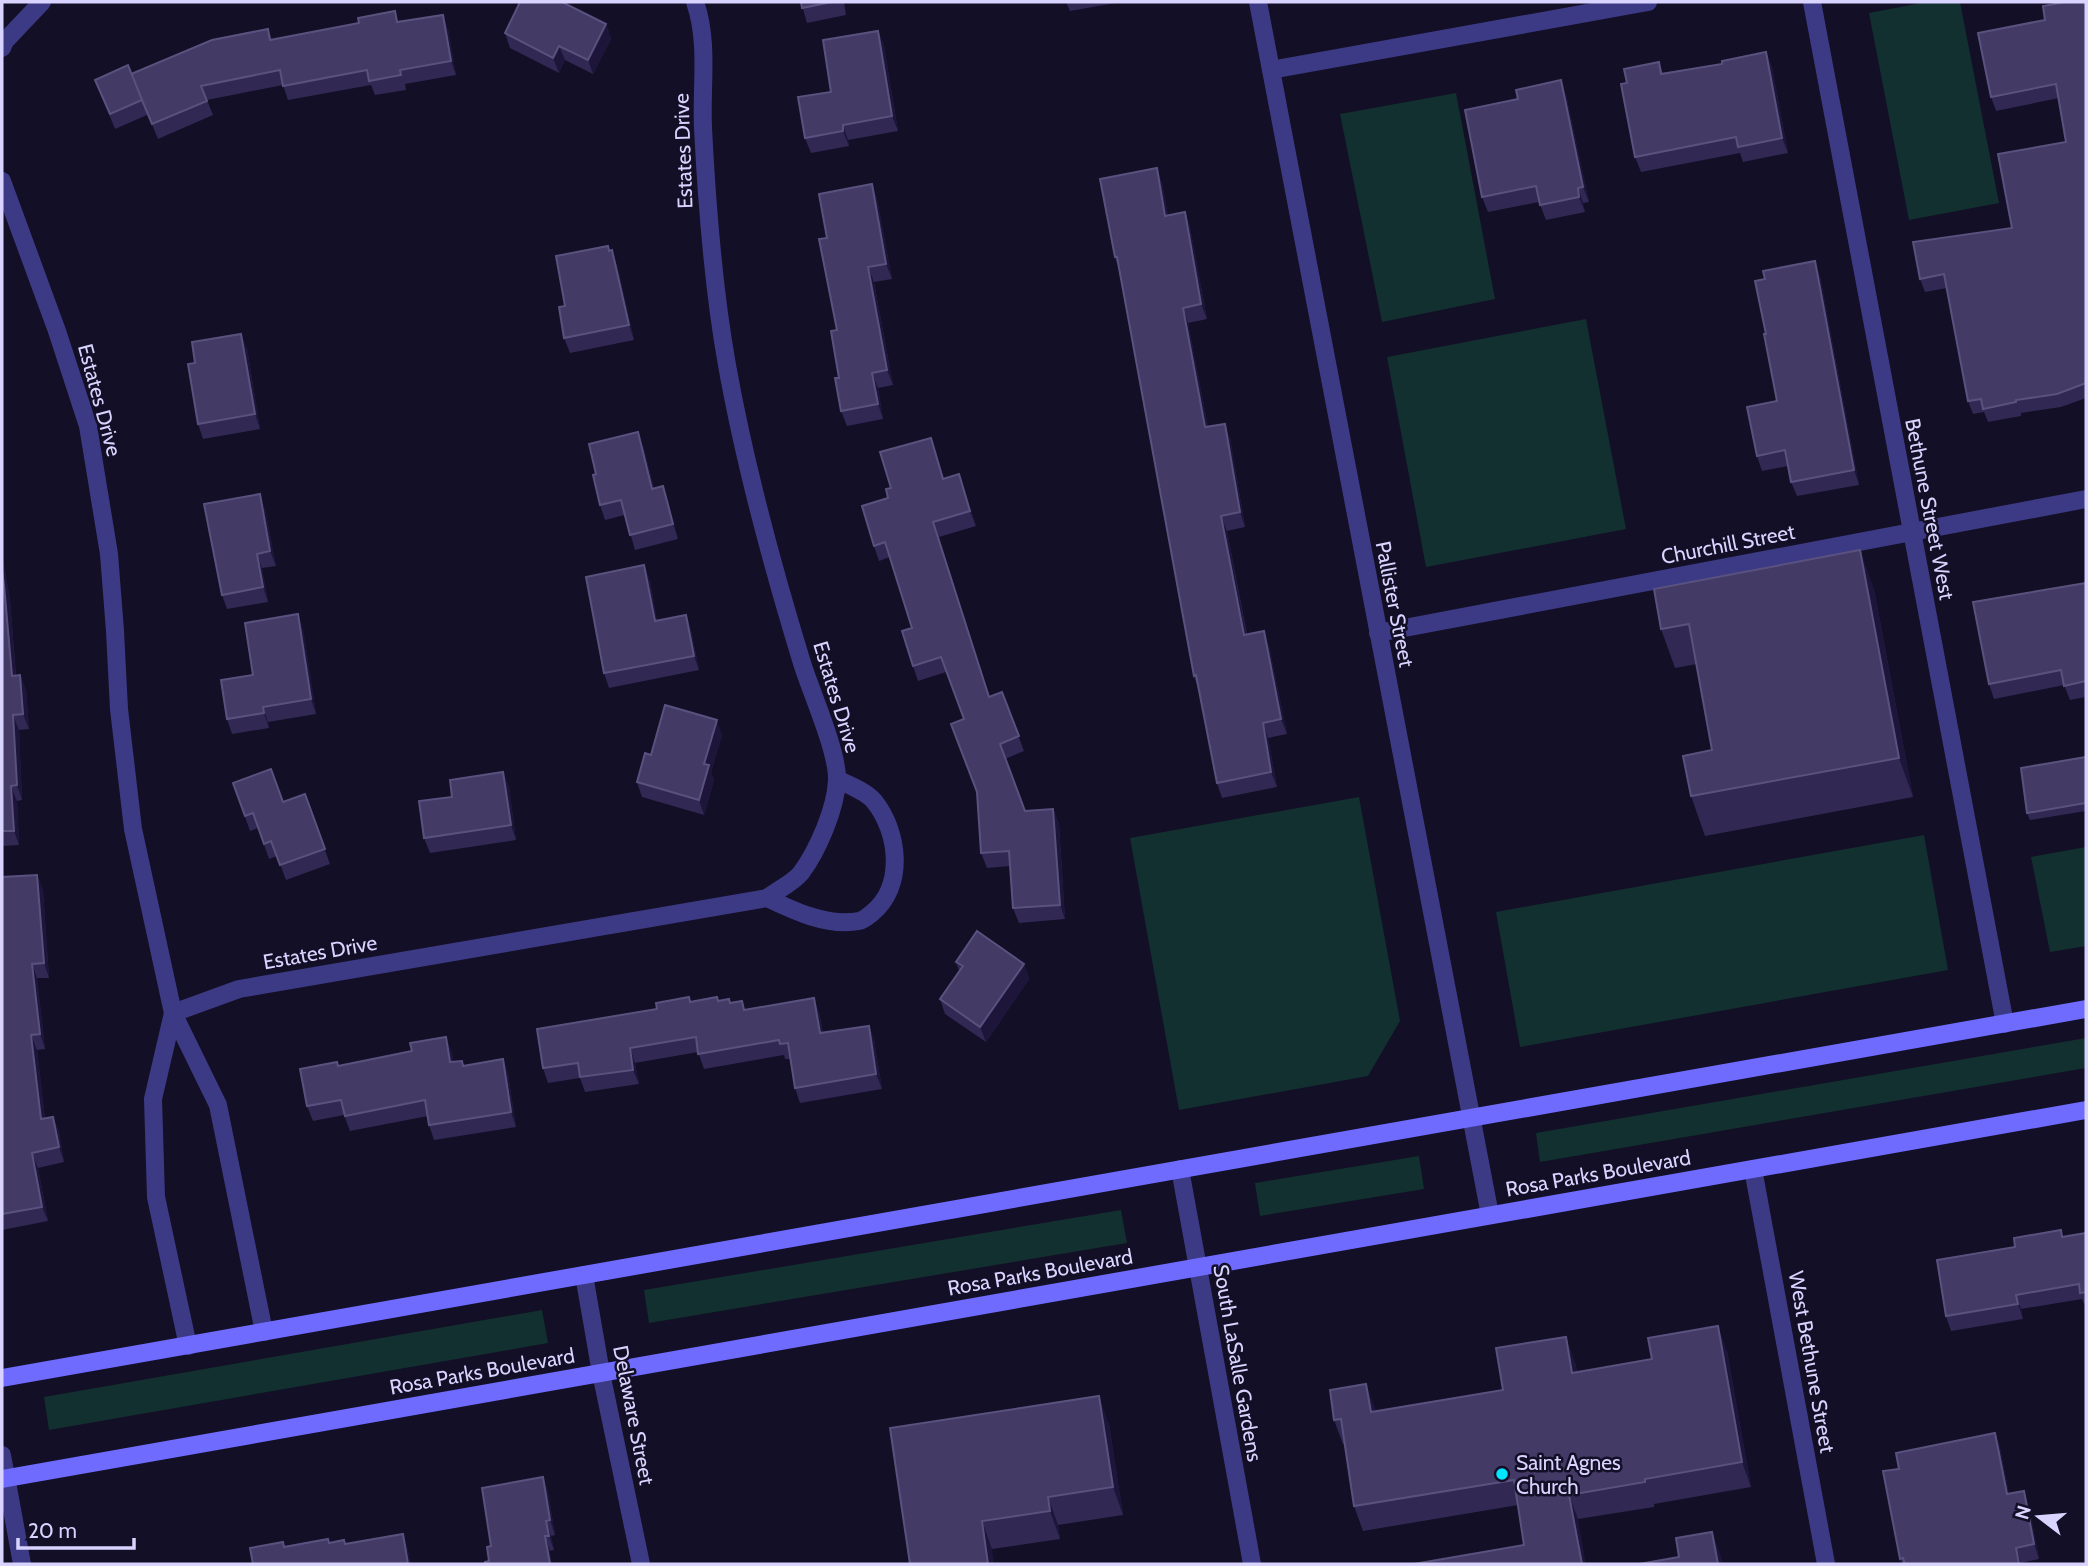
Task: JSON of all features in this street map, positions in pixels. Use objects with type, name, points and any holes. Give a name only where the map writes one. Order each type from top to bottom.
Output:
[{"type":"street","points":[[2,48],[12,32],[42,2]]},
{"type":"street","name":"Estates Drive","points":[[173,1013],[239,989],[767,898],[800,874],[818,843],[830,813],[837,779],[833,757],[802,664],[773,561],[746,457],[727,365],[706,202],[702,121],[703,39],[695,2]]},
{"type":"street","name":"Pallister Street","points":[[1258,2],[1490,1215]]},
{"type":"street","points":[[1271,70],[1648,2]]},
{"type":"street","name":"Bethune Street West","points":[[1812,2],[2005,1024]]},
{"type":"street","name":"Estates Drive","points":[[2,181],[57,331],[88,426],[109,554],[118,709],[133,829],[173,1013],[218,1105],[264,1332]]},
{"type":"street","name":"Churchill Street","points":[[1378,633],[2086,499]]},
{"type":"street","points":[[767,898],[794,911],[840,922],[862,921],[881,905],[894,877],[895,848],[886,821],[872,799],[837,779]]},
{"type":"street","points":[[2,1378],[2086,1009]]},
{"type":"street","name":"Estates Drive","points":[[173,1013],[153,1099],[156,1197],[188,1346]]},
{"type":"street","name":"Rosa Parks Boulevard","points":[[4,1479],[2086,1110]]},
{"type":"street","name":"South LaSalle Gardens","points":[[1180,1169],[1252,1564]]},
{"type":"street","name":"West Bethune Street","points":[[1753,1169],[1826,1564]]},
{"type":"street","name":"Delaware Street","points":[[584,1275],[601,1373],[641,1564]]},
{"type":"street","points":[[2,1455],[4,1479],[22,1564]]},
{"type":"green space","points":[[1926,2],[1960,2],[1999,203],[1909,220],[1869,13]]},
{"type":"green space","points":[[1456,93],[1495,299],[1382,322],[1340,114]]},
{"type":"green space","points":[[1586,319],[1626,529],[1426,567],[1387,357]]},
{"type":"green space","points":[[1359,797],[1400,1021],[1368,1076],[1179,1110],[1130,838]]},
{"type":"green space","points":[[1924,835],[1948,970],[1520,1047],[1496,912]]},
{"type":"green space","points":[[2086,847],[2086,946],[2050,952],[2031,857]]},
{"type":"green space","points":[[2086,1038],[2086,1068],[1540,1162],[1536,1133]]},
{"type":"green space","points":[[1419,1156],[1424,1189],[1260,1216],[1255,1183]]},
{"type":"green space","points":[[1121,1210],[1127,1243],[649,1323],[644,1290]]},
{"type":"green space","points":[[542,1310],[548,1343],[49,1430],[44,1397]]},
{"type":"building","points":[[520,2],[562,2],[606,24],[588,60],[559,46],[553,58],[505,33]]},
{"type":"building","points":[[801,2],[832,2],[802,8]]},
{"type":"building","points":[[2086,2],[2086,383],[2057,394],[2016,400],[1983,409],[1981,399],[1968,401],[1944,274],[1920,279],[1913,242],[2012,228],[1998,154],[2066,142],[2056,84],[1991,97],[1978,33],[2045,20],[2043,6]]},
{"type":"building","points":[[395,11],[397,22],[443,15],[451,61],[400,70],[401,75],[369,81],[367,70],[283,86],[280,70],[201,86],[207,101],[152,124],[131,74],[212,40],[268,29],[270,40],[359,23],[358,18]]},
{"type":"building","points":[[878,31],[892,116],[843,125],[843,131],[805,138],[798,97],[831,92],[823,40]]},
{"type":"building","points":[[1766,52],[1782,138],[1738,147],[1736,137],[1635,157],[1621,84],[1627,83],[1624,69],[1659,62],[1661,74],[1722,64],[1722,61]]},
{"type":"building","points":[[128,65],[142,100],[110,114],[95,80]]},
{"type":"building","points":[[1561,80],[1583,187],[1578,188],[1579,197],[1540,205],[1536,186],[1482,197],[1465,110],[1518,99],[1516,90]]},
{"type":"building","points":[[1157,168],[1165,216],[1185,212],[1201,304],[1183,308],[1205,427],[1225,424],[1240,512],[1221,516],[1244,635],[1264,631],[1281,719],[1263,723],[1271,772],[1217,783],[1196,675],[1194,676],[1117,257],[1100,179]]},
{"type":"building","points":[[872,184],[886,264],[868,267],[887,370],[872,373],[878,404],[841,411],[835,378],[839,378],[831,331],[837,330],[819,239],[827,238],[819,194]]},
{"type":"building","points":[[608,246],[609,251],[612,250],[629,325],[564,338],[559,307],[565,306],[556,256]]},
{"type":"building","points":[[1815,261],[1854,470],[1791,482],[1785,450],[1757,456],[1747,407],[1777,401],[1755,281],[1765,279],[1763,271]]},
{"type":"building","points":[[241,334],[255,414],[198,424],[188,364],[195,363],[192,342]]},
{"type":"building","points":[[638,432],[652,489],[663,486],[673,524],[630,535],[621,500],[600,505],[589,444]]},
{"type":"building","points":[[931,438],[943,479],[959,474],[970,511],[933,522],[989,697],[1002,692],[1019,736],[1000,744],[1025,811],[1053,809],[1060,905],[1013,908],[1009,851],[981,853],[977,792],[951,724],[964,719],[941,657],[913,666],[902,631],[912,628],[885,542],[874,546],[862,506],[888,498],[886,489],[891,488],[880,452]]},
{"type":"building","points":[[260,494],[270,551],[257,554],[263,587],[222,595],[204,504]]},
{"type":"building","points":[[1860,550],[1899,758],[1691,796],[1683,756],[1712,750],[1689,624],[1661,629],[1654,589]]},
{"type":"building","points":[[644,565],[655,621],[686,615],[694,656],[604,673],[586,577]]},
{"type":"building","points":[[2,570],[12,676],[20,675],[23,714],[13,715],[17,785],[11,786],[14,831],[2,831]]},
{"type":"building","points":[[2086,583],[2086,681],[2064,686],[2061,670],[1989,684],[1973,602]]},
{"type":"building","points":[[298,614],[311,699],[263,707],[264,713],[227,719],[221,680],[253,675],[245,623]]},
{"type":"building","points":[[665,705],[717,720],[704,764],[709,765],[699,800],[637,782],[645,753],[651,755]]},
{"type":"building","points":[[2086,757],[2086,803],[2027,813],[2021,768]]},
{"type":"building","points":[[271,769],[283,802],[305,794],[325,849],[280,865],[271,841],[264,844],[253,813],[245,816],[233,783]]},
{"type":"building","points":[[503,772],[511,825],[424,838],[419,801],[452,797],[450,780]]},
{"type":"building","points":[[37,875],[44,963],[32,964],[40,1034],[31,1035],[41,1119],[53,1117],[59,1147],[32,1153],[42,1207],[2,1214],[2,877]]},
{"type":"building","points":[[977,931],[1024,964],[980,1027],[940,999],[963,966],[956,962]]},
{"type":"building","points":[[689,997],[690,1002],[717,997],[718,1001],[729,999],[730,1003],[742,1001],[744,1010],[814,998],[820,1033],[869,1026],[876,1074],[795,1088],[788,1043],[780,1044],[779,1040],[698,1054],[696,1037],[630,1048],[633,1070],[580,1077],[578,1063],[543,1068],[537,1029],[657,1009],[656,1003]]},
{"type":"building","points":[[446,1037],[450,1062],[462,1061],[463,1066],[503,1059],[511,1112],[429,1125],[425,1100],[345,1116],[341,1100],[307,1106],[300,1069],[337,1062],[338,1066],[412,1051],[410,1043]]},
{"type":"building","points":[[2061,1230],[2062,1237],[2086,1233],[2086,1292],[2080,1293],[2079,1284],[2016,1295],[2018,1304],[1946,1316],[1937,1260],[2015,1247],[2014,1238]]},
{"type":"building","points":[[1718,1326],[1742,1462],[1569,1495],[1582,1564],[1414,1564],[1524,1545],[1514,1480],[1354,1506],[1341,1419],[1334,1420],[1330,1390],[1366,1384],[1371,1412],[1503,1390],[1496,1348],[1566,1337],[1572,1373],[1652,1359],[1648,1338]]},
{"type":"building","points":[[1099,1396],[1113,1487],[1048,1497],[1050,1511],[982,1521],[988,1564],[910,1564],[890,1428]]},
{"type":"building","points":[[1995,1433],[2007,1494],[2024,1491],[2034,1544],[2016,1548],[2019,1564],[1905,1564],[1903,1558],[1900,1559],[1883,1471],[1899,1469],[1896,1453]]},
{"type":"building","points":[[543,1477],[550,1520],[546,1521],[549,1536],[545,1536],[550,1564],[485,1564],[489,1561],[487,1547],[491,1546],[482,1488]]},
{"type":"building","points":[[1712,1532],[1718,1564],[1639,1564],[1679,1557],[1676,1538]]},
{"type":"building","points":[[403,1534],[408,1564],[253,1564],[250,1548],[283,1542],[284,1547],[328,1539],[329,1543],[344,1540],[345,1544]]},
{"type":"place","name":"Saint Agnes Church","points":[[1502,1474]]}]
